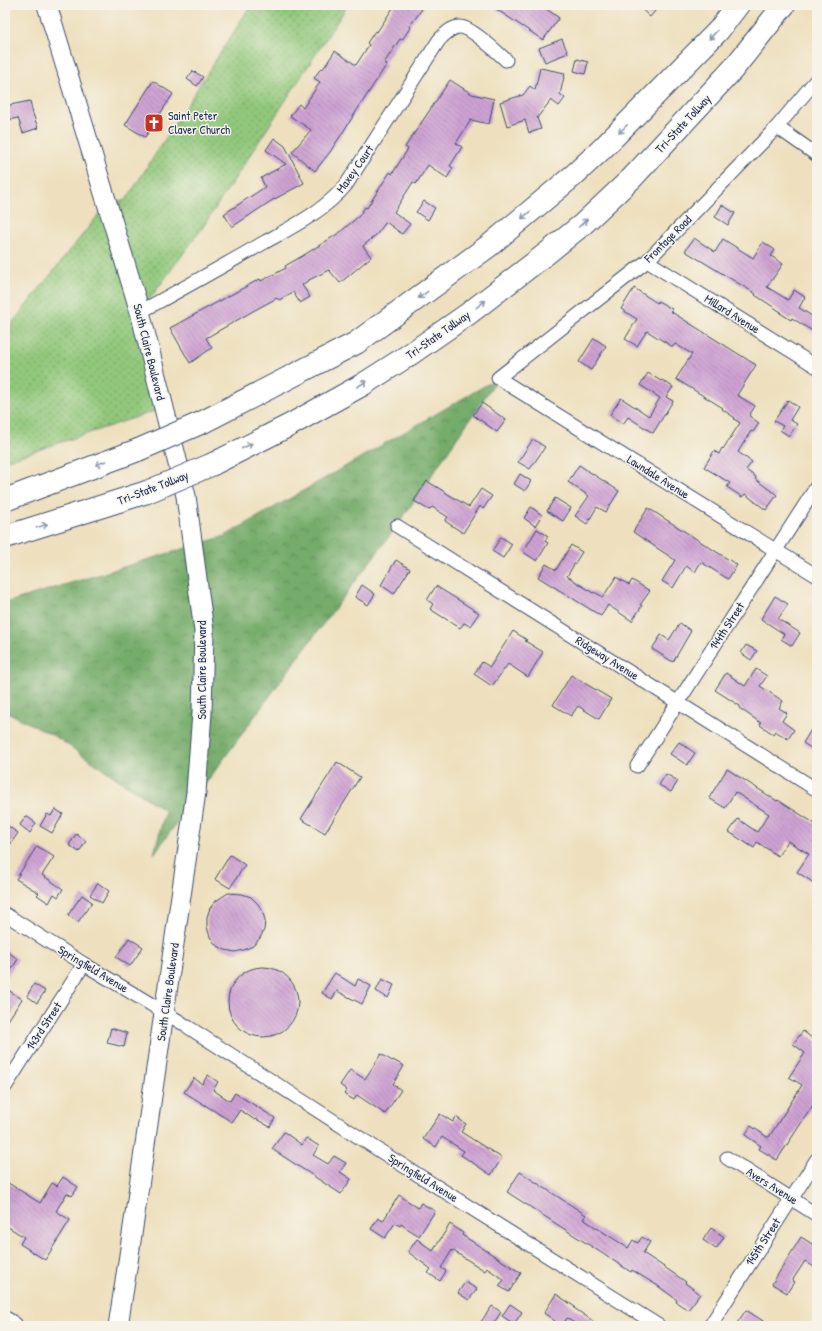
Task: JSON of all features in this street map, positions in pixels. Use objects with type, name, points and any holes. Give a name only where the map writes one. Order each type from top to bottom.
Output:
[{"type":"highway","points":[[5,500],[138,450],[203,422],[356,343],[490,245],[574,175],[603,148],[718,31],[738,5]]},
{"type":"highway","name":"Tri-State Tollway","points":[[5,537],[147,492],[213,464],[290,425],[362,385],[409,355],[468,314],[583,224],[632,178],[733,69],[784,5]]},
{"type":"street","name":"South Claire Boulevard","points":[[47,5],[50,10],[140,312],[186,496],[204,631],[202,713],[196,792],[118,1326]]},
{"type":"street","name":"Maxey Court","points":[[140,312],[314,214],[337,196],[346,185],[439,40],[446,32],[454,28],[461,27],[470,31],[506,60]]},
{"type":"street","name":"Frontage Road","points":[[498,378],[647,261],[777,127],[817,79]]},
{"type":"street","points":[[777,127],[817,155]]},
{"type":"street","name":"Millard Avenue","points":[[647,261],[817,367]]},
{"type":"street","name":"Lawndale Avenue","points":[[498,378],[817,576]]},
{"type":"street","name":"144th Street","points":[[637,766],[817,486]]},
{"type":"street","name":"Ridgeway Avenue","points":[[397,526],[817,790]]},
{"type":"street","name":"Springfield Avenue","points":[[5,914],[84,964],[165,1012],[388,1156],[659,1326]]},
{"type":"street","name":"143rd Street","points":[[5,1087],[84,964]]},
{"type":"street","name":"Avers Avenue","points":[[727,1158],[817,1215]]},
{"type":"street","name":"145th Street","points":[[710,1326],[817,1158]]},
{"type":"street","points":[[5,1321],[13,1326]]},
{"type":"green space","points":[[251,5],[348,5],[203,227],[140,312],[164,408],[5,461],[5,332],[107,204],[126,200]]},
{"type":"green space","points":[[498,378],[397,526],[302,652],[154,854],[165,811],[56,737],[5,711],[5,603],[225,536]]},
{"type":"building","points":[[395,5],[425,5],[409,27],[410,28],[402,40],[400,39],[384,63],[387,64],[330,152],[315,171],[292,152],[311,130],[290,116],[299,104],[303,108],[320,82],[314,78],[321,68],[323,69],[335,51],[356,65],[369,45],[367,43],[375,31],[377,32]]},
{"type":"building","points":[[490,5],[541,5],[559,18],[543,40]]},
{"type":"building","points":[[637,5],[660,5],[650,17]]},
{"type":"building","points":[[562,39],[568,53],[545,62],[539,48]]},
{"type":"building","points":[[577,59],[588,62],[585,74],[574,71]]},
{"type":"building","points":[[540,68],[565,73],[560,94],[565,98],[559,106],[551,100],[537,118],[541,129],[529,133],[525,120],[507,126],[500,102],[523,95],[530,86],[535,90]]},
{"type":"building","points":[[193,71],[203,77],[197,86],[187,79]]},
{"type":"building","points":[[450,80],[472,94],[494,99],[489,124],[471,120],[456,143],[462,147],[450,166],[453,168],[447,178],[428,165],[416,184],[413,182],[394,212],[410,224],[402,234],[386,222],[377,234],[363,246],[371,257],[340,283],[329,270],[309,280],[302,285],[310,297],[300,303],[293,292],[279,300],[277,298],[253,311],[206,338],[212,348],[190,363],[170,328],[260,279],[261,281],[286,268],[285,266],[339,233],[359,216],[365,207],[367,208],[390,172],[392,174],[408,149],[405,147]]},
{"type":"building","points":[[153,81],[173,94],[145,137],[125,125]]},
{"type":"building","points":[[30,101],[38,128],[23,133],[18,118],[8,120],[5,106]]},
{"type":"building","points":[[274,138],[285,146],[304,183],[271,201],[232,227],[224,214],[265,187],[261,178],[286,164],[266,150]]},
{"type":"building","points":[[424,201],[435,208],[428,220],[416,212]]},
{"type":"building","points":[[722,205],[735,213],[728,225],[715,217]]},
{"type":"building","points":[[694,238],[715,252],[723,239],[753,258],[763,242],[775,250],[771,256],[783,264],[767,287],[788,300],[794,290],[805,297],[799,308],[817,319],[817,334],[792,318],[791,320],[755,295],[756,294],[685,251]]},
{"type":"building","points":[[634,288],[657,303],[658,301],[672,309],[670,311],[756,365],[737,395],[755,406],[749,416],[759,423],[753,432],[751,431],[738,452],[752,462],[746,470],[756,477],[755,479],[777,495],[766,510],[745,494],[742,497],[727,487],[730,483],[704,467],[714,451],[719,454],[740,423],[722,409],[723,408],[676,379],[692,354],[675,344],[673,347],[647,331],[637,346],[625,339],[637,319],[621,309]]},
{"type":"building","points":[[594,338],[606,346],[591,370],[579,362]]},
{"type":"building","points":[[648,373],[673,387],[666,397],[673,401],[653,433],[628,417],[623,424],[610,415],[621,398],[649,416],[660,398],[640,385]]},
{"type":"building","points":[[788,400],[798,407],[790,420],[797,424],[789,436],[780,430],[783,426],[774,421]]},
{"type":"building","points":[[482,403],[506,420],[497,432],[473,415]]},
{"type":"building","points":[[533,439],[545,447],[530,469],[518,462]]},
{"type":"building","points":[[579,465],[619,491],[606,512],[597,507],[587,524],[575,516],[589,496],[568,482]]},
{"type":"building","points":[[520,474],[531,481],[525,491],[514,484]]},
{"type":"building","points":[[427,481],[469,507],[481,489],[492,496],[483,509],[480,506],[463,533],[445,521],[448,517],[432,507],[429,510],[414,501]]},
{"type":"building","points":[[555,498],[571,508],[563,521],[547,511]]},
{"type":"building","points":[[531,507],[542,515],[535,526],[524,518]]},
{"type":"building","points":[[648,508],[737,565],[728,579],[701,562],[695,572],[686,566],[673,588],[662,581],[675,560],[633,532]]},
{"type":"building","points":[[537,529],[548,536],[545,541],[548,543],[537,561],[523,552]]},
{"type":"building","points":[[501,537],[512,544],[503,558],[492,551]]},
{"type":"building","points":[[571,545],[582,552],[567,576],[593,593],[594,592],[603,597],[616,577],[629,585],[632,580],[650,591],[640,605],[642,606],[632,621],[608,605],[601,616],[538,577],[546,564],[556,570]]},
{"type":"building","points":[[396,560],[410,569],[394,594],[381,585]]},
{"type":"building","points":[[362,585],[375,594],[368,605],[355,597]]},
{"type":"building","points":[[436,586],[479,613],[470,626],[464,623],[460,628],[430,609],[433,604],[427,600]]},
{"type":"building","points":[[775,596],[788,604],[778,619],[800,633],[792,646],[781,639],[784,634],[761,619]]},
{"type":"building","points":[[680,623],[691,631],[673,662],[652,649],[661,635],[669,640]]},
{"type":"building","points":[[513,631],[527,640],[525,641],[543,652],[528,677],[508,664],[492,686],[474,674],[482,662],[490,667]]},
{"type":"building","points":[[746,645],[757,651],[751,660],[741,653]]},
{"type":"building","points":[[756,669],[767,676],[760,686],[783,701],[779,708],[787,713],[782,721],[794,730],[788,739],[775,731],[773,734],[760,725],[761,723],[739,708],[740,706],[715,690],[726,673],[745,686]]},
{"type":"building","points":[[571,675],[611,699],[599,719],[578,706],[571,716],[553,705]]},
{"type":"building","points":[[817,720],[817,752],[803,743]]},
{"type":"building","points":[[679,742],[695,753],[687,765],[670,754]]},
{"type":"building","points":[[337,762],[360,777],[325,833],[301,819]]},
{"type":"building","points":[[727,769],[817,825],[817,885],[797,872],[809,854],[788,841],[778,856],[757,842],[754,848],[729,832],[738,819],[757,832],[769,814],[735,792],[725,808],[709,798]]},
{"type":"building","points":[[666,774],[678,781],[671,792],[659,785]]},
{"type":"building","points":[[55,809],[63,814],[52,833],[40,826],[47,814],[51,816]]},
{"type":"building","points":[[26,816],[36,823],[30,833],[20,825]]},
{"type":"building","points":[[5,824],[18,833],[5,852]]},
{"type":"building","points":[[76,834],[86,841],[79,852],[69,845]]},
{"type":"building","points":[[37,846],[54,857],[42,875],[63,889],[58,897],[54,894],[49,903],[37,895],[39,893],[16,879]]},
{"type":"building","points":[[230,855],[245,865],[230,888],[215,879]]},
{"type":"building","points":[[98,883],[109,891],[102,903],[90,895]]},
{"type":"building","points":[[228,893],[242,894],[251,897],[263,912],[265,921],[264,930],[260,938],[253,946],[235,952],[225,950],[216,945],[210,937],[207,927],[207,917],[210,908],[216,901]]},
{"type":"building","points":[[82,895],[92,902],[78,922],[68,915]]},
{"type":"building","points":[[129,938],[143,947],[130,966],[116,957]]},
{"type":"building","points":[[5,950],[18,959],[5,980]]},
{"type":"building","points":[[263,967],[282,973],[292,983],[298,1002],[292,1021],[282,1031],[263,1037],[244,1031],[234,1021],[228,1002],[234,983],[244,973]]},
{"type":"building","points":[[335,973],[355,986],[358,979],[371,986],[362,1004],[337,991],[332,999],[322,993]]},
{"type":"building","points":[[382,979],[394,985],[388,998],[376,991]]},
{"type":"building","points":[[34,984],[45,991],[37,1003],[27,996]]},
{"type":"building","points":[[5,988],[22,999],[5,1025]]},
{"type":"building","points":[[111,1028],[127,1033],[124,1047],[107,1043]]},
{"type":"building","points":[[803,1031],[817,1042],[817,1099],[777,1160],[759,1149],[761,1146],[745,1135],[751,1126],[769,1137],[802,1085],[789,1077],[805,1053],[793,1044]]},
{"type":"building","points":[[381,1054],[404,1066],[393,1084],[401,1090],[385,1114],[357,1095],[354,1100],[344,1094],[347,1090],[340,1085],[350,1070],[365,1079]]},
{"type":"building","points":[[208,1075],[218,1082],[213,1090],[230,1101],[235,1093],[275,1118],[270,1127],[256,1119],[255,1120],[240,1110],[232,1122],[184,1092],[194,1078],[202,1084]]},
{"type":"building","points":[[440,1114],[453,1122],[456,1117],[466,1124],[461,1132],[502,1158],[491,1175],[461,1155],[464,1151],[442,1137],[436,1147],[423,1139]]},
{"type":"building","points":[[284,1132],[302,1145],[306,1138],[319,1146],[313,1155],[328,1164],[334,1156],[346,1163],[340,1172],[351,1179],[341,1194],[272,1149]]},
{"type":"building","points":[[520,1172],[586,1215],[583,1219],[628,1248],[633,1240],[638,1243],[642,1237],[650,1242],[643,1253],[686,1282],[685,1283],[700,1294],[688,1310],[676,1302],[677,1300],[658,1286],[632,1270],[631,1272],[507,1192]]},
{"type":"building","points":[[63,1177],[78,1187],[72,1196],[67,1193],[56,1211],[70,1220],[45,1260],[20,1244],[24,1237],[5,1225],[5,1181],[40,1203],[52,1183],[57,1186]]},
{"type":"building","points":[[399,1195],[418,1208],[421,1203],[435,1211],[419,1236],[401,1224],[400,1226],[395,1223],[385,1238],[371,1229],[378,1218],[383,1221]]},
{"type":"building","points":[[450,1224],[463,1233],[462,1235],[521,1273],[509,1292],[499,1286],[504,1280],[487,1268],[485,1271],[452,1250],[441,1268],[446,1271],[440,1281],[428,1273],[431,1269],[408,1252],[417,1239],[433,1251]]},
{"type":"building","points":[[711,1228],[724,1237],[716,1249],[703,1240]]},
{"type":"building","points":[[801,1237],[817,1247],[817,1269],[805,1261],[792,1281],[794,1282],[787,1293],[772,1284]]},
{"type":"building","points":[[465,1282],[477,1289],[469,1300],[458,1293]]},
{"type":"building","points":[[556,1294],[600,1326],[578,1326],[567,1318],[562,1326],[552,1326],[555,1321],[544,1313]]},
{"type":"building","points":[[510,1304],[522,1312],[514,1324],[502,1316]]},
{"type":"building","points":[[492,1306],[501,1312],[492,1326],[478,1326]]},
{"type":"building","points":[[746,1310],[771,1326],[735,1326]]},
{"type":"place","name":"Saint Peter Claver Church","points":[[154,123]]}]
